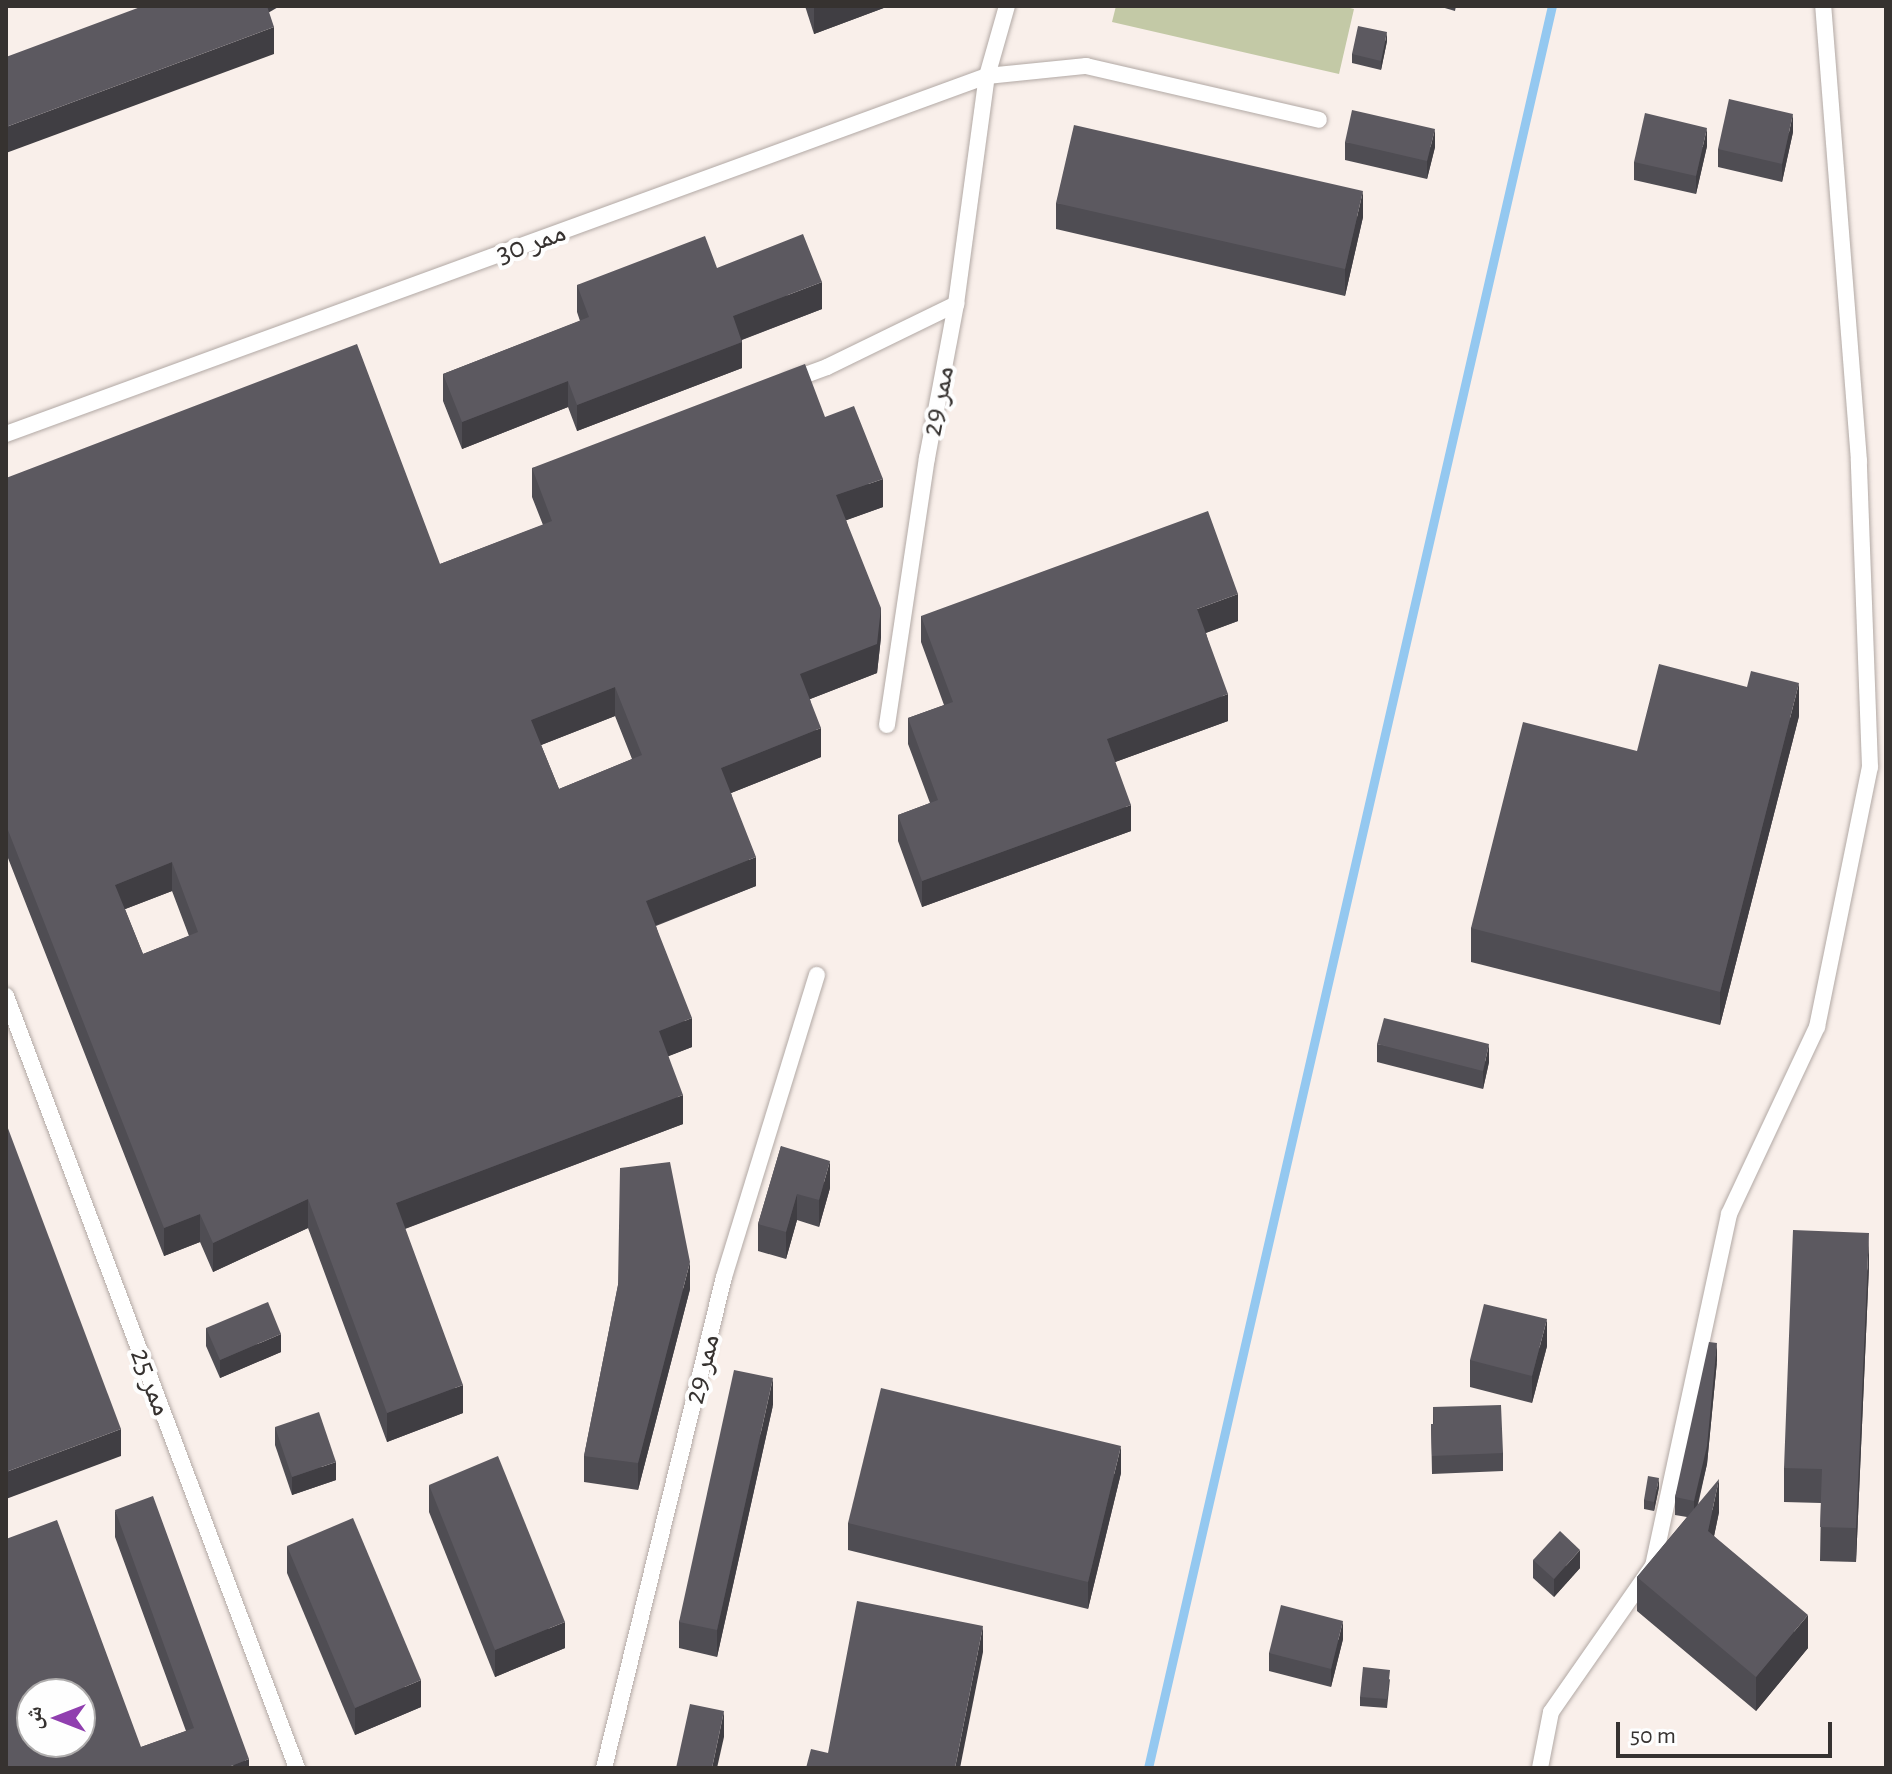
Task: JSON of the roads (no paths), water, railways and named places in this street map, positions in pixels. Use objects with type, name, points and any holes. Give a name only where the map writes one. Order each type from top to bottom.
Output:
[{"type":"lane","points":[[987,76],[1007,6]]},
{"type":"lane","points":[[1540,1768],[1551,1712],[1653,1566],[1729,1214],[1817,1027],[1870,767],[1859,461],[1823,6]]},
{"type":"lane","name":"ممر 30","points":[[6,434],[987,76],[1086,66],[1319,120]]},
{"type":"lane","name":"ممر 29","points":[[887,725],[927,458],[956,304],[987,76]]},
{"type":"lane","points":[[770,388],[827,367],[956,304]]},
{"type":"lane","name":"ممر 29","points":[[604,1768],[724,1277],[817,975]]},
{"type":"lane","name":"ممر 25","points":[[6,996],[297,1768]]},
{"type":"waterway","points":[[1148,1768],[1552,6]]}]
